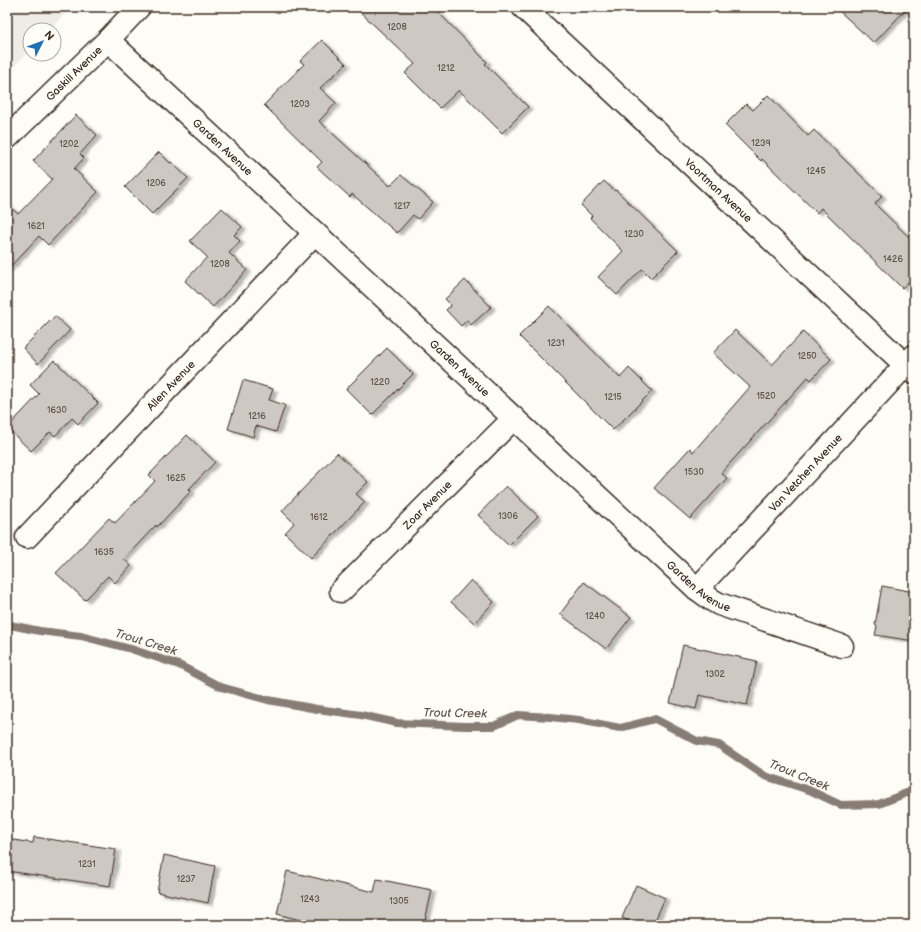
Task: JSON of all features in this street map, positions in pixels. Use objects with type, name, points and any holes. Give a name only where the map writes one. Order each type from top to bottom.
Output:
[{"type":"street","name":"Gaskill Avenue","points":[[7,138],[108,40],[139,7]]},
{"type":"street","name":"Voortman Avenue","points":[[524,7],[911,364]]},
{"type":"street","name":"Garden Avenue","points":[[108,40],[697,589],[719,604],[842,646]]},
{"type":"street","name":"Allen Avenue","points":[[27,537],[315,233]]},
{"type":"street","name":"Van Vetchen Avenue","points":[[697,589],[911,364]]},
{"type":"street","name":"Zoar Avenue","points":[[341,591],[514,418]]},
{"type":"shaded area","points":[[7,7],[71,7],[57,22],[22,22],[22,58],[7,74]]},
{"type":"building","points":[[355,7],[433,7],[487,62],[485,64],[528,107],[502,133],[459,90],[440,108],[405,73],[415,64]]},
{"type":"building","points":[[835,7],[908,7],[874,43]]},
{"type":"building","points":[[322,40],[346,64],[320,88],[336,103],[319,121],[390,186],[401,175],[433,202],[418,219],[413,215],[397,233],[352,194],[350,197],[317,167],[322,162],[264,105],[304,64],[300,61]]},
{"type":"building","points":[[768,95],[808,136],[814,130],[882,196],[875,204],[914,242],[914,276],[902,288],[821,208],[817,213],[725,125],[746,104],[753,110]]},
{"type":"building","points":[[76,115],[97,135],[80,154],[84,158],[74,169],[98,192],[48,245],[39,236],[7,270],[7,204],[18,214],[52,179],[33,161]]},
{"type":"building","points":[[159,152],[188,178],[152,214],[125,187]]},
{"type":"building","points":[[604,181],[615,191],[616,190],[678,251],[651,278],[642,269],[617,295],[598,277],[623,251],[590,218],[592,216],[581,205]]},
{"type":"building","points":[[222,208],[242,227],[234,235],[240,241],[229,253],[247,270],[213,307],[185,281],[207,257],[190,241]]},
{"type":"building","points":[[465,280],[491,307],[471,325],[467,320],[461,326],[446,310],[451,305],[445,299]]},
{"type":"building","points":[[549,306],[620,378],[629,368],[652,391],[613,430],[519,336]]},
{"type":"building","points":[[55,316],[70,330],[38,364],[23,348]]},
{"type":"building","points":[[735,330],[772,365],[803,332],[831,359],[811,380],[808,377],[721,473],[727,478],[690,519],[654,488],[690,448],[693,452],[750,387],[713,353]]},
{"type":"building","points":[[387,348],[413,374],[372,415],[346,389]]},
{"type":"building","points":[[54,360],[98,403],[78,424],[72,418],[55,436],[50,432],[31,451],[7,428],[39,394],[30,385]]},
{"type":"building","points":[[243,380],[273,389],[269,400],[285,405],[276,432],[256,426],[253,437],[228,429]]},
{"type":"building","points":[[187,435],[215,462],[189,489],[191,491],[124,559],[131,566],[115,583],[108,576],[85,600],[56,573],[109,518],[115,523],[155,481],[149,475]]},
{"type":"building","points":[[337,453],[368,482],[356,494],[365,502],[311,558],[285,533],[294,523],[282,511]]},
{"type":"building","points":[[506,486],[538,516],[509,545],[478,515]]},
{"type":"building","points":[[471,580],[494,602],[474,623],[451,602]]},
{"type":"building","points":[[584,582],[631,617],[606,649],[560,614]]},
{"type":"building","points":[[882,586],[914,592],[914,641],[875,635],[877,626],[875,625]]},
{"type":"building","points":[[683,645],[757,661],[747,705],[699,695],[696,709],[670,703]]},
{"type":"building","points":[[34,837],[116,849],[110,886],[7,871],[7,839],[33,843]]},
{"type":"building","points":[[164,855],[215,866],[208,903],[157,892]]},
{"type":"building","points":[[287,871],[374,892],[377,879],[432,890],[424,925],[320,925],[277,914]]},
{"type":"building","points":[[636,885],[665,898],[653,925],[637,925],[622,918]]},
{"type":"waterway","name":"Trout Creek","points":[[7,624],[40,631],[81,636],[131,649],[179,665],[221,687],[268,700],[361,715],[397,723],[494,726],[518,715],[579,720],[620,728],[655,719],[697,741],[719,745],[765,776],[809,790],[841,805],[879,804],[914,790]]}]
